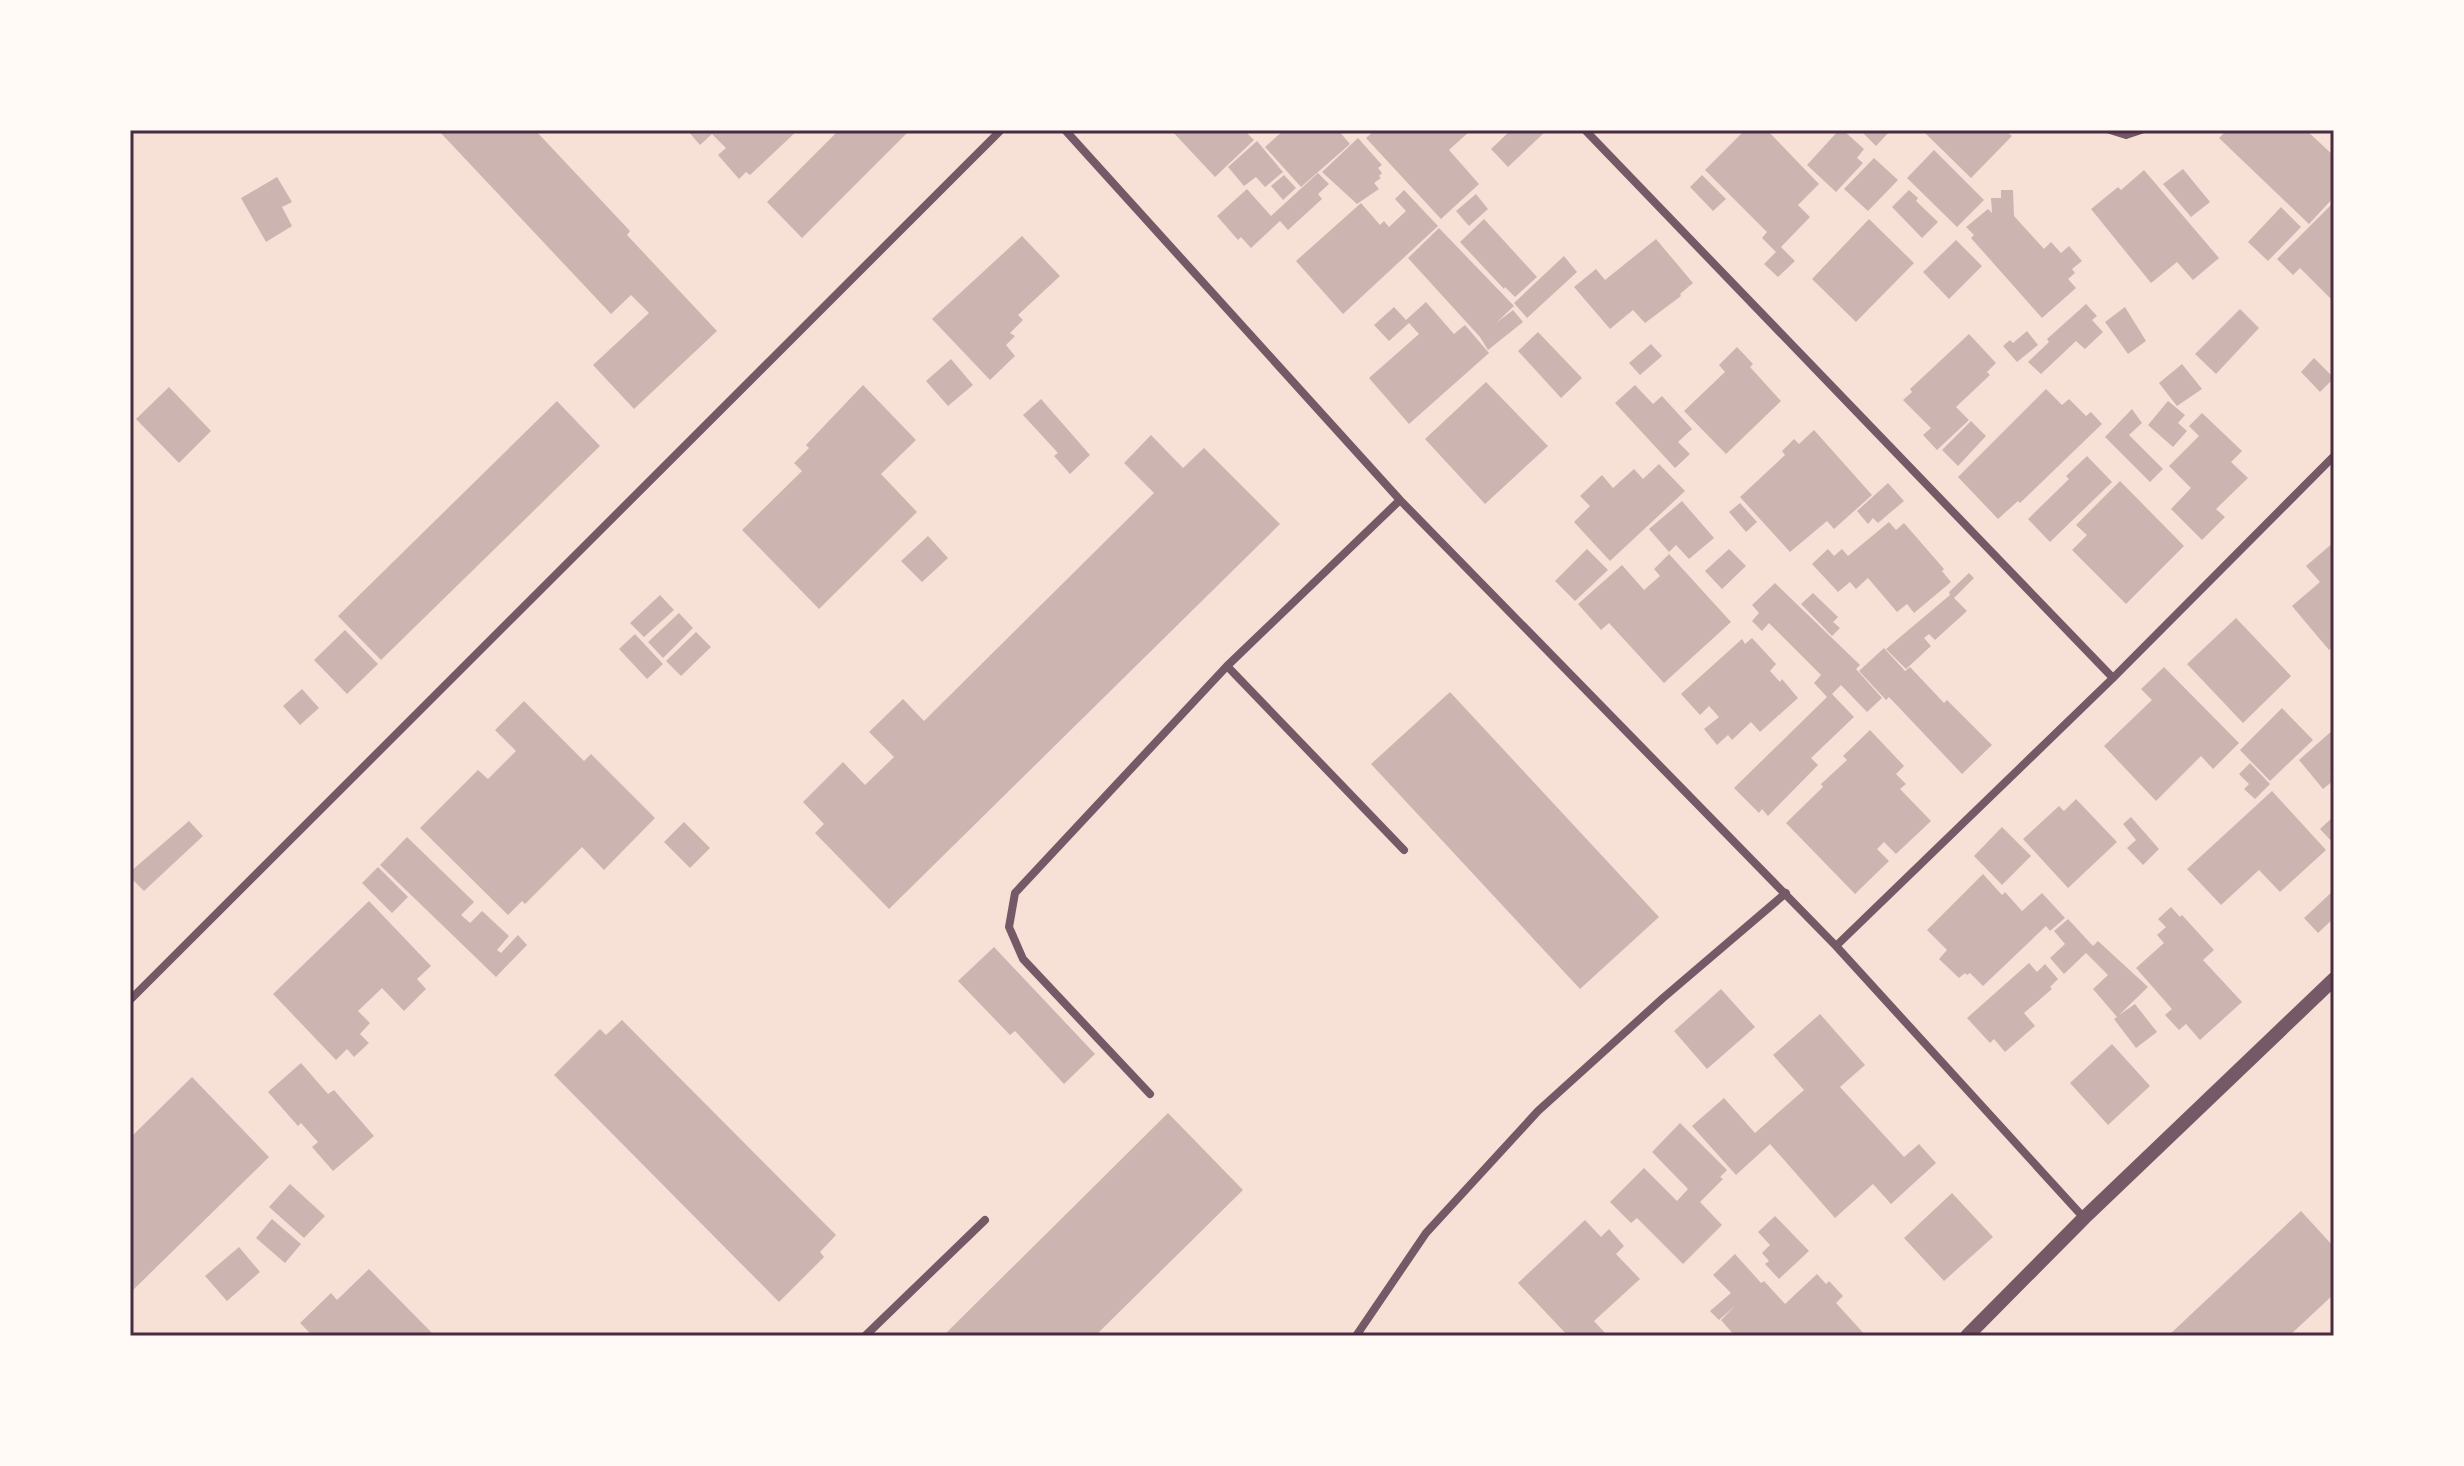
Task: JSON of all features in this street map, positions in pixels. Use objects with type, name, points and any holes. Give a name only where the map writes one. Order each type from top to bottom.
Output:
[{"type":"street","points":[[130,1000],[1001,130]]},
{"type":"street","points":[[1065,130],[1400,500],[1786,893],[2084,1218]]},
{"type":"street","points":[[1585,130],[2113,678]]},
{"type":"street","points":[[2110,130],[2126,135],[2141,130]]},
{"type":"street","points":[[1836,946],[2113,678],[2334,456]]},
{"type":"street","points":[[1150,1094],[1023,959],[1009,927],[1015,893],[1227,666],[1400,500]]},
{"type":"street","points":[[1227,666],[1404,850]]},
{"type":"street","points":[[1356,1336],[1426,1233],[1538,1111],[1786,893]]},
{"type":"street","points":[[1967,1336],[2084,1218],[2334,979]]},
{"type":"street","points":[[865,1336],[985,1220]]},
{"type":"building","points":[[438,130],[535,130],[630,231],[627,235],[717,331],[634,409],[593,365],[649,313],[631,295],[611,314]]},
{"type":"building","points":[[687,130],[798,130],[750,175],[746,172],[739,179],[718,155],[726,148],[712,134],[700,145]]},
{"type":"building","points":[[839,130],[910,130],[802,238],[767,202]]},
{"type":"building","points":[[1171,130],[1244,130],[1254,140],[1215,177]]},
{"type":"building","points":[[1284,130],[1338,130],[1350,144],[1301,187],[1265,147]]},
{"type":"building","points":[[1375,130],[1471,130],[1449,150],[1479,184],[1441,219],[1366,138]]},
{"type":"building","points":[[1511,130],[1547,130],[1508,167],[1491,149]]},
{"type":"building","points":[[1745,130],[1767,130],[1819,184],[1798,205],[1810,217],[1781,247],[1795,261],[1778,277],[1764,264],[1776,252],[1762,238],[1767,232],[1705,170]]},
{"type":"building","points":[[1839,130],[1843,130],[1864,149],[1857,158],[1863,163],[1836,192],[1807,165]]},
{"type":"building","points":[[1860,130],[1891,130],[1876,146]]},
{"type":"building","points":[[1922,130],[2005,130],[2012,136],[1971,178]]},
{"type":"building","points":[[2227,130],[2306,130],[2334,156],[2334,197],[2309,224],[2219,138]]},
{"type":"building","points":[[1358,138],[1382,165],[1378,168],[1382,173],[1374,183],[1379,189],[1357,204],[1322,172]]},
{"type":"building","points":[[1257,141],[1283,172],[1265,187],[1256,177],[1244,186],[1228,167]]},
{"type":"building","points":[[1934,150],[1984,200],[1957,227],[1907,178]]},
{"type":"building","points":[[1874,158],[1898,180],[1868,211],[1844,189]]},
{"type":"building","points":[[2183,169],[2210,202],[2191,217],[2163,184]]},
{"type":"building","points":[[2144,170],[2219,258],[2193,280],[2177,262],[2151,283],[2091,209],[2118,187],[2121,190]]},
{"type":"building","points":[[1318,173],[1329,184],[1318,194],[1322,199],[1288,230],[1280,221],[1251,248],[1241,237],[1238,240],[1217,216],[1247,189],[1271,216]]},
{"type":"building","points":[[1284,175],[1296,188],[1283,200],[1271,186]]},
{"type":"building","points":[[1702,175],[1726,199],[1713,211],[1690,187]]},
{"type":"building","points":[[277,177],[292,202],[282,207],[292,226],[266,242],[241,198]]},
{"type":"building","points":[[1404,190],[1438,226],[1343,314],[1296,261],[1361,203],[1380,225],[1384,221],[1389,227],[1406,211],[1395,199]]},
{"type":"building","points":[[1909,190],[1938,222],[1922,238],[1892,207]]},
{"type":"building","points":[[2001,190],[2013,190],[2014,216],[2044,249],[2051,242],[2061,253],[2069,246],[2082,261],[2072,269],[2075,273],[2068,279],[2076,288],[2042,318],[1971,238],[1974,235],[1966,227],[1988,209],[1992,213],[1991,198],[2001,198]]},
{"type":"building","points":[[1476,194],[1488,209],[1469,226],[1456,211]]},
{"type":"building","points":[[2334,202],[2334,302],[2300,268],[2293,275],[2277,259]]},
{"type":"building","points":[[2281,207],[2301,227],[2268,261],[2248,242]]},
{"type":"building","points":[[1484,219],[1537,277],[1515,297],[1460,242]]},
{"type":"building","points":[[1869,219],[1914,263],[1856,322],[1812,279]]},
{"type":"building","points":[[1439,228],[1514,306],[1496,323],[1513,310],[1523,322],[1488,350],[1480,337],[1408,258]]},
{"type":"building","points":[[1022,236],[1060,276],[1018,315],[1023,320],[1010,333],[1015,336],[1006,345],[1015,356],[990,380],[932,319]]},
{"type":"building","points":[[1656,239],[1693,283],[1645,323],[1633,310],[1610,329],[1574,287],[1596,269],[1605,280]]},
{"type":"building","points":[[1956,240],[1982,266],[1949,299],[1923,272]]},
{"type":"building","points":[[1564,256],[1577,272],[1527,318],[1514,303]]},
{"type":"building","points":[[1426,302],[1454,334],[1465,325],[1489,353],[1409,424],[1369,378],[1419,334],[1409,323],[1389,341],[1374,325],[1394,307],[1406,320]]},
{"type":"building","points":[[2086,304],[2097,316],[2092,320],[2103,332],[2085,349],[2076,341],[2041,374],[2028,362],[2049,342],[2047,339]]},
{"type":"building","points":[[2125,307],[2146,341],[2128,354],[2105,322]]},
{"type":"building","points":[[2240,309],[2259,328],[2216,374],[2195,354]]},
{"type":"building","points":[[2027,331],[2038,345],[2017,362],[2003,346],[2010,340],[2013,343]]},
{"type":"building","points":[[1538,332],[1582,378],[1561,398],[1518,351]]},
{"type":"building","points":[[1969,334],[1996,363],[1987,372],[1990,375],[1956,407],[1969,420],[1937,450],[1923,435],[1931,428],[1903,400],[1912,392],[1910,389]]},
{"type":"building","points":[[1651,344],[1662,356],[1640,375],[1629,363]]},
{"type":"building","points":[[1737,347],[1753,364],[1750,367],[1781,401],[1726,454],[1684,411],[1725,372],[1719,365]]},
{"type":"building","points":[[2314,358],[2334,378],[2320,392],[2301,372]]},
{"type":"building","points":[[951,359],[973,385],[948,406],[926,381]]},
{"type":"building","points":[[2182,364],[2202,389],[2177,406],[2159,383]]},
{"type":"building","points":[[1486,382],[1548,446],[1485,504],[1425,439]]},
{"type":"building","points":[[863,385],[916,440],[881,474],[917,512],[819,609],[742,530],[802,471],[794,463],[809,448],[806,445]]},
{"type":"building","points":[[1635,385],[1653,404],[1662,396],[1692,429],[1678,442],[1690,454],[1675,468],[1615,403]]},
{"type":"building","points":[[169,387],[211,431],[179,463],[136,419]]},
{"type":"building","points":[[2046,389],[2062,405],[2069,399],[2086,416],[2091,412],[2102,424],[2020,503],[2018,501],[1998,519],[1958,477]]},
{"type":"building","points":[[1041,399],[1090,455],[1070,474],[1054,456],[1058,453],[1023,415]]},
{"type":"building","points":[[557,401],[600,446],[381,660],[338,616]]},
{"type":"building","points":[[2168,401],[2185,415],[2178,423],[2187,431],[2173,447],[2148,425]]},
{"type":"building","points":[[2132,409],[2142,423],[2129,435],[2163,469],[2150,482],[2105,437]]},
{"type":"building","points":[[2202,413],[2242,451],[2231,462],[2248,478],[2216,509],[2225,517],[2202,540],[2171,509],[2191,488],[2169,466],[2199,436],[2189,426]]},
{"type":"building","points":[[1971,421],[1986,436],[1958,466],[1942,450]]},
{"type":"building","points":[[1814,430],[1872,495],[1834,529],[1827,521],[1790,552],[1740,497],[1785,455],[1782,451],[1794,439],[1799,444]]},
{"type":"building","points":[[1151,435],[1183,468],[1204,448],[1280,524],[889,909],[815,833],[824,824],[803,802],[843,762],[865,785],[894,757],[869,732],[903,699],[924,721],[1154,493],[1124,463]]},
{"type":"building","points":[[2087,456],[2112,482],[2050,542],[2028,519],[2069,479],[2066,476]]},
{"type":"building","points":[[1659,464],[1685,491],[1610,561],[1574,522],[1590,506],[1580,496],[1602,475],[1613,488],[1634,469],[1643,479]]},
{"type":"building","points":[[2120,481],[2184,546],[2126,604],[2072,550],[2087,535],[2076,525]]},
{"type":"building","points":[[1888,483],[1904,501],[1878,523],[1873,518],[1868,524],[1857,511]]},
{"type":"building","points":[[1682,501],[1714,538],[1689,559],[1676,545],[1669,552],[1649,529]]},
{"type":"building","points":[[1740,503],[1757,522],[1746,532],[1729,512]]},
{"type":"building","points":[[1889,522],[1896,530],[1904,523],[1944,569],[1942,571],[1951,582],[1914,613],[1907,604],[1897,612],[1868,578],[1856,589],[1850,582],[1838,592],[1812,564],[1828,549],[1834,556],[1842,549],[1848,556]]},
{"type":"building","points":[[928,536],[948,558],[922,582],[901,561]]},
{"type":"building","points":[[2334,542],[2334,646],[2329,650],[2292,606],[2320,582],[2306,566]]},
{"type":"building","points":[[1587,549],[1608,570],[1575,601],[1555,581]]},
{"type":"building","points":[[1729,549],[1746,566],[1722,589],[1705,571]]},
{"type":"building","points":[[1669,554],[1731,622],[1664,683],[1609,623],[1601,630],[1578,604],[1622,565],[1644,590],[1660,576],[1654,569]]},
{"type":"building","points":[[1969,573],[1974,578],[1954,598],[1967,611],[1935,640],[1929,634],[1924,638],[1931,646],[1906,669],[1886,649],[1950,595],[1949,592]]},
{"type":"building","points":[[1775,583],[1860,665],[1856,669],[1882,698],[1867,712],[1841,685],[1832,694],[1854,717],[1811,758],[1818,765],[1768,816],[1762,809],[1759,813],[1734,788],[1827,697],[1814,683],[1821,675],[1769,623],[1762,631],[1752,621],[1759,613],[1752,605]]},
{"type":"building","points":[[1813,593],[1838,617],[1833,622],[1840,628],[1832,636],[1801,604]]},
{"type":"building","points":[[660,595],[674,610],[644,637],[630,623]]},
{"type":"building","points":[[679,613],[693,628],[663,658],[648,642]]},
{"type":"building","points":[[2236,618],[2291,676],[2243,723],[2187,664]]},
{"type":"building","points":[[345,630],[378,664],[347,694],[314,660]]},
{"type":"building","points":[[696,632],[711,647],[681,676],[666,661]]},
{"type":"building","points":[[635,634],[663,664],[647,679],[619,649]]},
{"type":"building","points":[[1752,638],[1776,664],[1770,671],[1780,682],[1782,679],[1798,698],[1760,732],[1751,722],[1732,740],[1728,735],[1717,745],[1704,729],[1719,717],[1709,706],[1700,715],[1681,694],[1742,639],[1745,644]]},
{"type":"building","points":[[1884,648],[1905,671],[1910,667],[1944,703],[1947,700],[1992,745],[1962,774],[1889,697],[1886,700],[1859,671]]},
{"type":"building","points":[[2164,667],[2239,743],[2213,769],[2201,756],[2156,801],[2104,746],[2152,700],[2141,689]]},
{"type":"building","points":[[302,689],[319,708],[300,725],[283,706]]},
{"type":"building","points":[[1450,692],[1659,917],[1580,989],[1371,764]]},
{"type":"building","points":[[524,701],[584,761],[591,754],[655,818],[604,870],[582,847],[525,904],[522,901],[508,915],[420,828],[478,770],[488,779],[516,751],[495,730]]},
{"type":"building","points":[[2282,708],[2313,740],[2270,781],[2240,750]]},
{"type":"building","points":[[2334,729],[2334,771],[2330,774],[2334,780],[2323,789],[2299,760]]},
{"type":"building","points":[[1870,730],[1904,766],[1896,774],[1906,784],[1900,789],[1931,821],[1896,854],[1884,842],[1877,849],[1889,861],[1855,894],[1786,823],[1823,787],[1821,784],[1847,760],[1843,756]]},
{"type":"building","points":[[2250,763],[2270,784],[2255,799],[2244,789],[2249,784],[2239,774]]},
{"type":"building","points":[[2272,791],[2326,850],[2280,892],[2259,870],[2221,905],[2187,869]]},
{"type":"building","points":[[2076,799],[2117,842],[2068,888],[2023,839],[2059,806],[2064,811]]},
{"type":"building","points":[[2334,816],[2334,844],[2320,829]]},
{"type":"building","points":[[2131,817],[2159,849],[2143,865],[2127,848],[2136,840],[2123,824]]},
{"type":"building","points":[[189,821],[203,836],[144,891],[130,877],[130,872]]},
{"type":"building","points":[[684,822],[710,848],[690,868],[664,842]]},
{"type":"building","points":[[2002,827],[2031,856],[2002,885],[1974,856]]},
{"type":"building","points":[[407,837],[474,902],[461,915],[470,923],[482,911],[509,936],[497,950],[501,953],[518,935],[527,945],[496,977],[380,865]]},
{"type":"building","points":[[378,867],[408,897],[392,913],[362,883]]},
{"type":"building","points":[[1983,874],[2022,911],[2042,893],[2065,918],[2050,931],[2046,926],[1983,986],[1970,973],[1959,978],[1939,959],[1947,950],[1927,930]]},
{"type":"building","points":[[2334,890],[2334,918],[2318,933],[2304,918]]},
{"type":"building","points":[[369,901],[431,966],[417,979],[426,989],[404,1011],[382,988],[358,1011],[370,1023],[360,1034],[369,1043],[354,1057],[347,1049],[336,1060],[273,994]]},
{"type":"building","points":[[2171,907],[2214,950],[2203,960],[2242,1002],[2200,1040],[2186,1024],[2179,1030],[2165,1015],[2172,1009],[2136,968],[2164,943],[2157,935],[2166,927],[2158,919]]},
{"type":"building","points":[[2068,919],[2093,946],[2098,941],[2148,987],[2119,1015],[2135,1004],[2157,1032],[2136,1048],[2114,1019],[2117,1017],[2093,989],[2108,975],[2086,953],[2064,974],[2050,958],[2065,944],[2054,931]]},
{"type":"building","points":[[994,947],[1095,1054],[1064,1084],[1015,1031],[1010,1035],[958,981]]},
{"type":"building","points":[[2029,963],[2037,972],[2045,964],[2058,979],[2050,987],[2052,989],[2024,1013],[2035,1026],[2005,1052],[1994,1039],[1990,1043],[1967,1018]]},
{"type":"building","points":[[1721,989],[1755,1027],[1707,1069],[1674,1031]]},
{"type":"building","points":[[1820,1014],[1865,1065],[1840,1087],[1904,1157],[1919,1144],[1936,1163],[1891,1204],[1873,1184],[1835,1218],[1770,1144],[1736,1175],[1692,1126],[1724,1098],[1755,1133],[1804,1090],[1773,1055]]},
{"type":"building","points":[[622,1020],[836,1235],[820,1252],[824,1257],[779,1302],[554,1075],[600,1029],[606,1035]]},
{"type":"building","points":[[2112,1044],[2150,1086],[2108,1125],[2070,1083]]},
{"type":"building","points":[[301,1063],[328,1094],[334,1090],[374,1136],[333,1171],[312,1147],[318,1142],[301,1123],[298,1126],[268,1092]]},
{"type":"building","points":[[192,1077],[269,1157],[132,1291],[130,1138]]},
{"type":"building","points":[[1168,1113],[1243,1190],[1095,1336],[943,1336]]},
{"type":"building","points":[[1680,1123],[1727,1170],[1720,1177],[1723,1179],[1700,1202],[1722,1225],[1683,1264],[1637,1218],[1631,1223],[1610,1202],[1644,1168],[1677,1201],[1688,1189],[1652,1152]]},
{"type":"building","points":[[290,1184],[325,1216],[304,1238],[269,1207]]},
{"type":"building","points":[[1952,1193],[1993,1237],[1944,1281],[1904,1238]]},
{"type":"building","points":[[2301,1211],[2334,1247],[2334,1294],[2289,1336],[2168,1336]]},
{"type":"building","points":[[1775,1216],[1809,1251],[1779,1279],[1765,1264],[1769,1261],[1762,1253],[1770,1245],[1758,1232]]},
{"type":"building","points":[[272,1219],[301,1244],[285,1263],[256,1238]]},
{"type":"building","points":[[1585,1220],[1601,1237],[1609,1229],[1624,1246],[1616,1254],[1640,1279],[1594,1321],[1605,1333],[1602,1336],[1568,1336],[1518,1283]]},
{"type":"building","points":[[239,1247],[260,1272],[227,1301],[205,1276]]},
{"type":"building","points":[[1735,1254],[1785,1304],[1817,1274],[1826,1284],[1829,1281],[1843,1296],[1836,1303],[1866,1336],[1735,1336],[1721,1320],[1735,1306],[1719,1320],[1710,1311],[1731,1293],[1713,1275]]},
{"type":"building","points":[[369,1269],[435,1336],[313,1336],[300,1323],[331,1293],[337,1300]]}]
